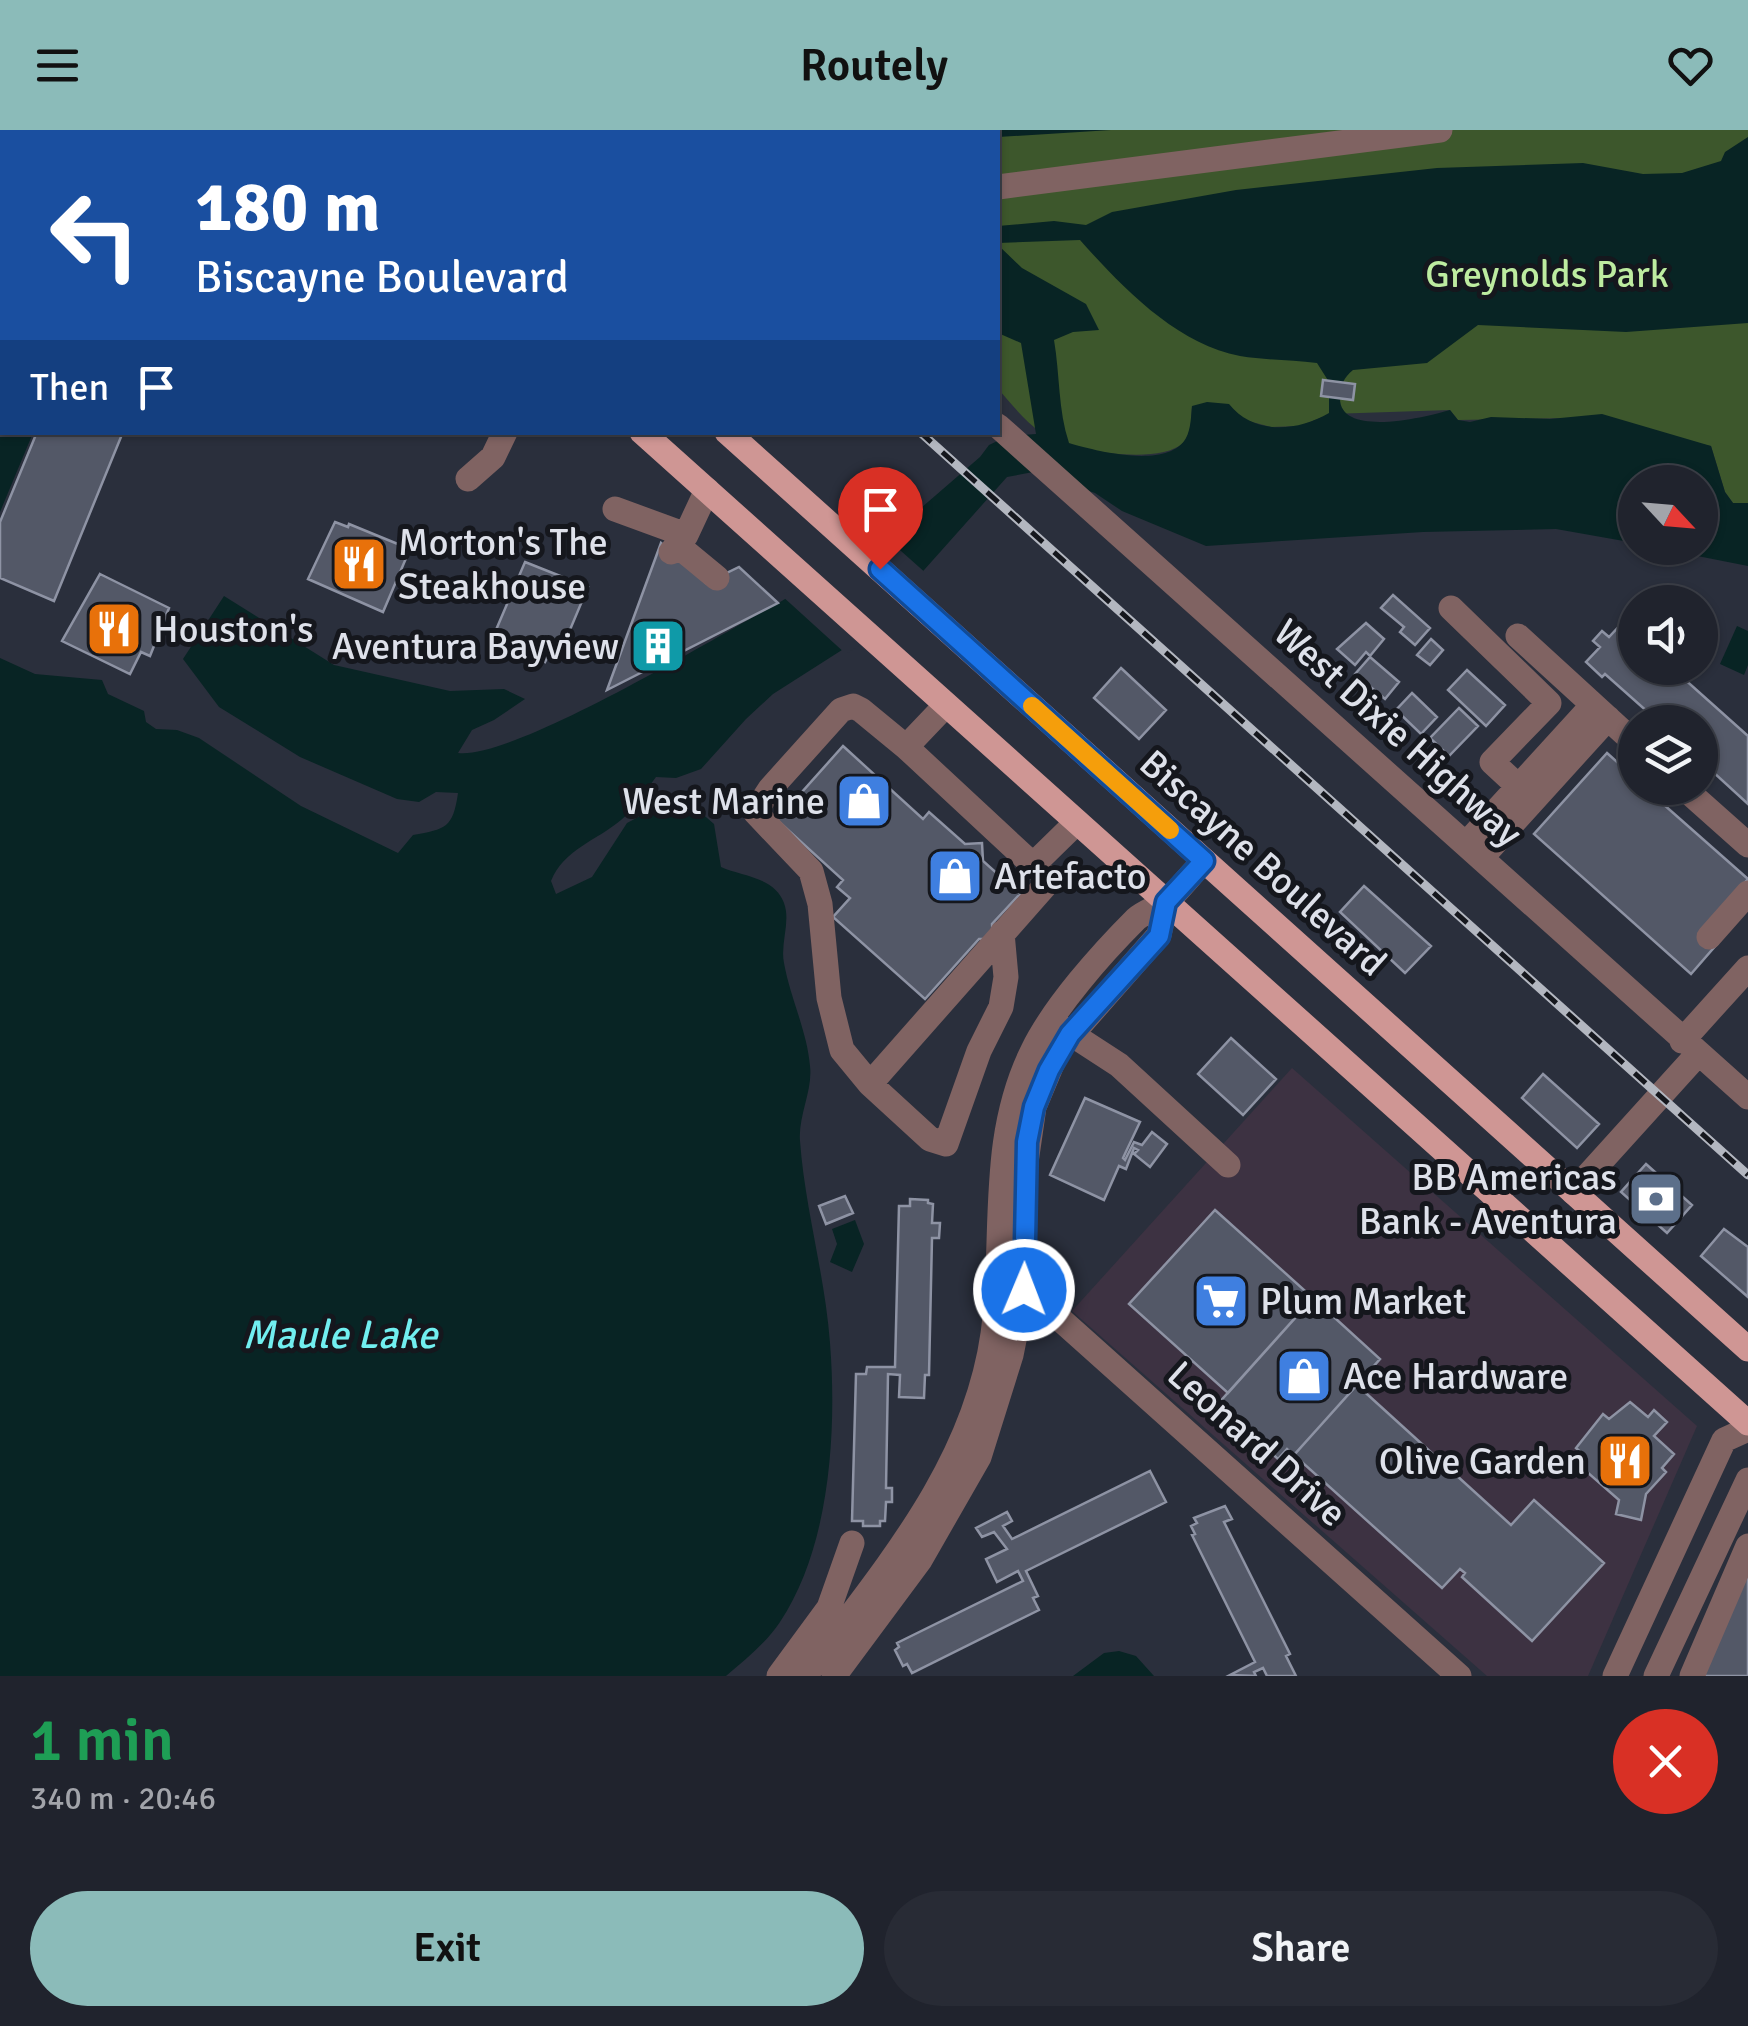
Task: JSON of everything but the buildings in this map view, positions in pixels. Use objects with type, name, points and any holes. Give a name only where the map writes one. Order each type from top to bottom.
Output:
[{"type":"main road","points":[[645,435],[1748,1426]]},
{"type":"main road","name":"Biscayne Boulevard","points":[[730,435],[1748,1350]]},
{"type":"street","points":[[1000,187],[1440,130]]},
{"type":"street","name":"West Dixie Highway","points":[[1000,428],[1748,1097]]},
{"type":"street","points":[[487,435],[468,478],[493,458],[504,435]]},
{"type":"street","points":[[678,544],[707,490]]},
{"type":"street","points":[[615,509],[678,544],[717,578]]},
{"type":"street","points":[[1451,608],[1548,703],[1492,762],[1525,793]]},
{"type":"street","points":[[1518,636],[1618,728]]},
{"type":"street","points":[[906,747],[946,705]]},
{"type":"street","points":[[870,1084],[1002,933],[1050,880],[861,710],[853,706],[841,710],[770,789],[755,812],[811,871],[820,904],[829,998],[842,1050],[870,1084],[930,1140],[946,1144],[979,1051],[1002,1007],[1006,977],[1002,933]]},
{"type":"street","points":[[1474,850],[1600,712]]},
{"type":"street","points":[[1703,805],[1748,845]]},
{"type":"street","points":[[1033,865],[1076,822]]},
{"type":"street","points":[[978,1428],[996,1286],[1000,1174],[1016,1088],[1060,1026],[1159,936],[1166,902],[1204,861]]},
{"type":"street","points":[[1710,937],[1748,893]]},
{"type":"street","points":[[1574,1192],[1690,1048],[1748,968]]},
{"type":"street","points":[[1060,1026],[1119,1066],[1228,1165]]},
{"type":"street","points":[[834,1676],[910,1536],[978,1428],[1012,1356],[1024,1290],[1027,1142],[1060,1026]]},
{"type":"street","points":[[996,1286],[1024,1290]]},
{"type":"street","name":"Leonard Drive","points":[[1024,1290],[1459,1676]]},
{"type":"street","points":[[1614,1676],[1724,1440],[1748,1426]]},
{"type":"street","points":[[1656,1676],[1748,1480]]},
{"type":"street","points":[[789,1676],[829,1608],[852,1543]]},
{"type":"street","points":[[1692,1676],[1748,1546]]},
{"type":"street","points":[[1668,1558],[1704,1573]]},
{"type":"street","points":[[789,1676],[883,1590]]},
{"type":"shaded area","points":[[1292,1068],[1697,1426],[1588,1676],[1487,1676],[1072,1311]]},
{"type":"green space","name":"Greynolds Park","points":[[1000,130],[1748,130],[1748,503],[1733,503],[1725,492],[1711,446],[1571,418],[1458,420],[1450,410],[1330,414],[1300,426],[1271,427],[1192,406],[1183,443],[1171,450],[1134,455],[1091,450],[1042,433],[1000,391]]},
{"type":"water","points":[[1000,130],[1111,130],[1000,137]]},
{"type":"water","name":"Maule Lake","points":[[1748,137],[1748,323],[1626,332],[1478,325],[1427,363],[1353,370],[1341,389],[1343,410],[1353,418],[1368,421],[1405,420],[1450,410],[1458,420],[1470,422],[1491,417],[1550,419],[1602,414],[1711,446],[1717,465],[1618,465],[1618,540],[1556,529],[1423,532],[1206,546],[1122,511],[1095,493],[1033,472],[1007,477],[867,634],[773,694],[701,769],[676,778],[656,777],[626,816],[572,853],[557,870],[551,881],[556,894],[592,877],[627,823],[680,799],[714,824],[721,867],[773,888],[786,910],[784,963],[810,1066],[800,1141],[830,1343],[832,1414],[826,1488],[810,1559],[780,1622],[748,1657],[726,1676],[0,1676],[0,658],[35,674],[102,680],[108,694],[144,711],[146,722],[156,729],[177,730],[199,738],[301,806],[398,853],[413,835],[446,825],[458,793],[436,792],[419,802],[397,799],[300,757],[219,707],[183,659],[224,596],[334,665],[450,691],[504,689],[525,699],[472,730],[458,753],[485,750],[567,718],[615,694],[775,605],[810,584],[853,544],[921,508],[989,445],[1008,436],[1036,434],[1021,343],[1000,334],[1000,247],[1022,268],[1086,304],[1099,330],[1073,332],[1054,340],[1069,443],[1131,456],[1164,453],[1177,448],[1186,438],[1192,406],[1207,402],[1229,404],[1251,421],[1276,427],[1303,424],[1329,413],[1329,382],[1317,363],[1240,356],[1216,349],[1151,311],[1080,240],[1000,243],[1000,226],[1054,221],[1086,225],[1112,212],[1236,190],[1437,168],[1583,163],[1643,174],[1682,173],[1721,161],[1725,152]]},
{"type":"water","points":[[0,435],[32,435],[0,512]]},
{"type":"water","points":[[1718,469],[1733,503],[1748,503],[1748,566],[1718,560]]},
{"type":"water","points":[[1737,626],[1748,631],[1748,665],[1744,675],[1720,664]]},
{"type":"water","points":[[855,1220],[864,1244],[852,1272],[830,1262],[837,1244],[832,1229]]},
{"type":"water","points":[[1119,1651],[1136,1656],[1154,1676],[1073,1676],[1104,1653]]},
{"type":"pier","points":[[874,527],[928,575],[871,638],[846,654],[781,595],[807,580],[850,540]]},
{"type":"railway","points":[[923,435],[1748,1175]]},
{"type":"slow traffic","points":[[1032,706],[1170,830]]},
{"type":"place","name":"Morton's The Steakhouse","points":[[359,564]]},
{"type":"place","name":"Houston's","points":[[114,629]]},
{"type":"place","name":"Aventura Bayview","points":[[658,646]]},
{"type":"place","name":"West Marine","points":[[864,801]]},
{"type":"place","name":"Artefacto","points":[[955,876]]},
{"type":"place","name":"BB Americas Bank - Aventura","points":[[1656,1199]]},
{"type":"place","name":"Plum Market","points":[[1221,1301]]},
{"type":"place","name":"Ace Hardware","points":[[1304,1376]]},
{"type":"place","name":"Olive Garden","points":[[1625,1461]]},
{"type":"route","points":[[880,569],[1204,861],[1166,902],[1159,936],[1070,1034],[1049,1070],[1034,1107],[1027,1142],[1024,1290]]}]
